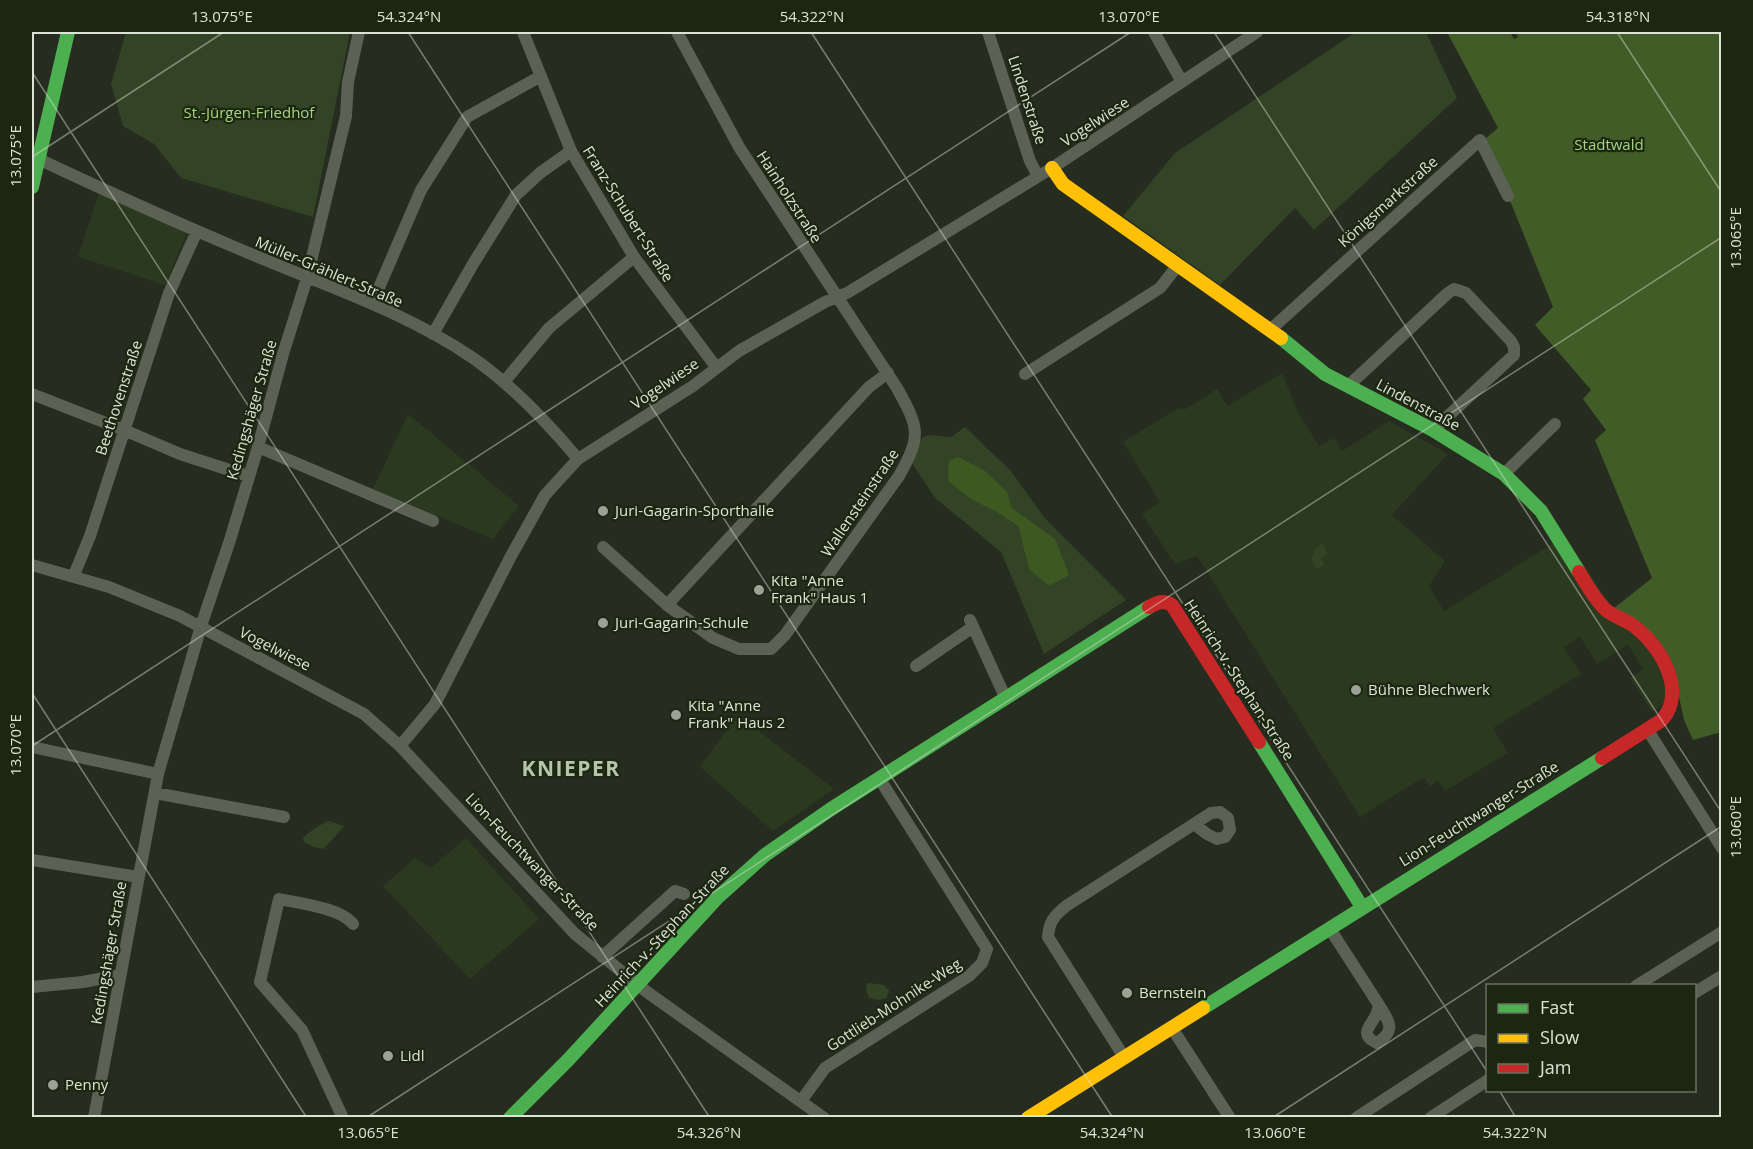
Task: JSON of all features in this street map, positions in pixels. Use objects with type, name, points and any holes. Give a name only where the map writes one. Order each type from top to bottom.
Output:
[{"type":"street","points":[[32,187],[35,158],[68,32]]},
{"type":"street","name":"Kedingshäger Straße","points":[[94,1118],[154,793],[201,626],[230,540],[307,278],[346,116],[348,82],[359,32]]},
{"type":"street","name":"Franz-Schubert-Straße","points":[[523,32],[571,151],[634,257],[716,367]]},
{"type":"street","name":"Hainholzstraße","points":[[677,32],[739,147],[888,373]]},
{"type":"street","name":"Lindenstraße","points":[[988,32],[1029,161],[1038,176]]},
{"type":"street","points":[[1154,32],[1182,82]]},
{"type":"street","name":"Vogelwiese","points":[[32,565],[74,575],[138,598],[201,626],[364,714],[400,746],[435,704],[545,495],[578,459],[693,386],[716,367],[798,316],[837,297],[1052,168],[1257,32]]},
{"type":"street","points":[[372,304],[422,190],[467,117],[541,76]]},
{"type":"street","name":"Königsmarkstraße","points":[[1270,330],[1480,140],[1509,196]]},
{"type":"street","points":[[433,334],[516,195],[540,173],[571,151]]},
{"type":"street","name":"Müller-Grählert-Straße","points":[[35,158],[197,231],[372,304],[433,334],[473,358],[504,382],[552,427],[578,459]]},
{"type":"street","name":"Lindenstraße","points":[[1052,168],[1063,184],[1270,330],[1325,374],[1433,430],[1504,474],[1541,511],[1588,587],[1607,611],[1632,625],[1648,640],[1670,673],[1673,700],[1669,712],[1662,720],[1647,729]]},
{"type":"street","name":"Beethovenstraße","points":[[74,575],[90,536],[169,293],[197,231]]},
{"type":"street","points":[[504,382],[549,328],[634,257]]},
{"type":"street","points":[[1025,374],[1160,288],[1178,265]]},
{"type":"street","points":[[1348,386],[1448,293],[1454,289],[1466,292],[1511,341],[1514,355],[1433,430]]},
{"type":"street","points":[[667,606],[869,387],[888,373]]},
{"type":"street","name":"Wallensteinstraße","points":[[603,547],[667,606],[713,638],[739,649],[771,649],[785,635],[899,476],[913,450],[916,437],[914,421],[888,373]]},
{"type":"street","points":[[32,394],[180,454],[248,476]]},
{"type":"street","points":[[1504,474],[1555,424]]},
{"type":"street","points":[[258,447],[433,521]]},
{"type":"street","name":"Heinrich-v.-Stephan-Straße","points":[[510,1118],[549,1080],[699,916],[739,877],[800,829],[1158,602],[1172,604],[1316,830],[1362,908]]},
{"type":"street","points":[[916,666],[972,623],[1006,699]]},
{"type":"street","points":[[1647,729],[1722,848]]},
{"type":"street","name":"Lion-Feuchtwanger-Straße","points":[[1028,1118],[1647,729]]},
{"type":"street","name":"Lion-Feuchtwanger-Straße","points":[[400,746],[565,924],[602,957],[824,1118]]},
{"type":"street","points":[[32,747],[159,774]]},
{"type":"street","name":"Gottlieb-Mohnike-Weg","points":[[801,1101],[825,1068],[969,976],[982,963],[987,949],[879,778]]},
{"type":"street","points":[[154,793],[284,817]]},
{"type":"street","points":[[1124,1057],[1048,937],[1048,927],[1054,916],[1066,906],[1194,824]]},
{"type":"street","points":[[32,860],[138,877]]},
{"type":"street","points":[[602,957],[675,891],[684,894]]},
{"type":"street","points":[[343,1118],[302,1030],[260,982],[279,899],[329,910],[349,919],[353,924]]},
{"type":"street","points":[[1330,929],[1379,1005]]},
{"type":"street","points":[[1639,984],[1722,932]]},
{"type":"street","points":[[1696,992],[1722,976]]},
{"type":"street","points":[[32,987],[120,977]]},
{"type":"street","points":[[1172,1028],[1230,1118]]},
{"type":"street","points":[[1356,1118],[1476,1040],[1486,1042]]},
{"type":"street","points":[[1430,1118],[1486,1081]]},
{"type":"shaded area","points":[[99,193],[187,233],[165,285],[78,257]]},
{"type":"shaded area","points":[[1282,373],[1299,414],[1319,446],[1334,438],[1342,451],[1389,421],[1448,454],[1392,515],[1445,561],[1429,586],[1444,611],[1565,536],[1615,612],[1640,622],[1679,694],[1652,712],[1630,678],[1643,669],[1628,645],[1597,664],[1580,637],[1564,647],[1581,674],[1493,728],[1508,753],[1445,791],[1438,781],[1430,786],[1424,777],[1360,817],[1197,556],[1175,564],[1142,514],[1160,502],[1123,442],[1178,408],[1186,409],[1217,389],[1228,406]]},
{"type":"shaded area","points":[[408,414],[519,506],[493,539],[373,489]]},
{"type":"shaded area","points":[[958,457],[985,471],[1007,492],[1012,508],[1055,539],[1069,575],[1049,586],[1029,569],[1018,526],[971,499],[949,482],[949,461]]},
{"type":"shaded area","points":[[738,715],[834,789],[773,831],[700,767]]},
{"type":"shaded area","points":[[466,838],[539,919],[470,979],[383,886],[415,858],[431,868]]},
{"type":"green space","name":"St.-Jürgen-Friedhof","points":[[126,32],[350,32],[313,217],[181,178],[154,144],[123,126],[111,84]]},
{"type":"green space","points":[[1356,32],[1426,32],[1457,98],[1314,230],[1295,208],[1220,285],[1123,216],[1175,153]]},
{"type":"green space","name":"Stadtwald","points":[[1447,32],[1510,32],[1514,39],[1518,37],[1516,32],[1721,32],[1721,732],[1693,740],[1684,720],[1674,674],[1613,609],[1652,578],[1595,440],[1606,430],[1583,399],[1591,390],[1535,325],[1553,307],[1485,139],[1498,128]]},
{"type":"green space","points":[[965,427],[1011,471],[1044,517],[1126,600],[1044,654],[1001,552],[935,498],[912,463],[918,443],[923,437],[929,435],[951,437]],"holes":[[[1007,492],[1012,508],[1028,521],[1029,569],[1018,526],[995,511]]]},
{"type":"green space","points":[[1322,543],[1328,553],[1321,558],[1325,565],[1317,569],[1311,561],[1315,549]]},
{"type":"green space","points":[[329,821],[344,826],[324,849],[304,842],[303,837]]},
{"type":"green space","points":[[867,983],[884,985],[889,990],[887,998],[879,1000],[869,998],[866,991]]},
{"type":"traffic: fast","points":[[32,187],[68,32]]},
{"type":"traffic: fast","points":[[1281,338],[1325,374],[1433,430],[1504,474],[1541,511],[1579,572]]},
{"type":"traffic: fast","points":[[510,1118],[569,1059],[718,897],[765,855],[831,809],[1149,607]]},
{"type":"traffic: fast","points":[[1259,742],[1362,907]]},
{"type":"traffic: fast","points":[[1203,1008],[1602,758]]},
{"type":"traffic: slow","points":[[1052,168],[1063,184],[1281,338]]},
{"type":"traffic: slow","points":[[1028,1118],[1203,1008]]},
{"type":"traffic: jam","points":[[1579,572],[1606,610],[1631,624],[1651,643],[1667,668],[1671,681],[1672,695],[1669,708],[1662,720],[1602,758]]},
{"type":"traffic: jam","points":[[1149,607],[1160,602],[1172,605],[1259,742]]},
{"type":"place","name":"Juri-Gagarin-Sporthalle","points":[[603,511]]},
{"type":"place","name":"Kita \"Anne Frank\" Haus 1","points":[[759,590]]},
{"type":"place","name":"Juri-Gagarin-Schule","points":[[603,623]]},
{"type":"place","name":"Bühne Blechwerk","points":[[1356,690]]},
{"type":"place","name":"Kita \"Anne Frank\" Haus 2","points":[[676,715]]},
{"type":"place","name":"Bernstein","points":[[1127,993]]},
{"type":"place","name":"Lidl","points":[[388,1056]]},
{"type":"place","name":"Penny","points":[[53,1085]]},
{"type":"district","name":"KNIEPER","points":[[571,769]]}]
